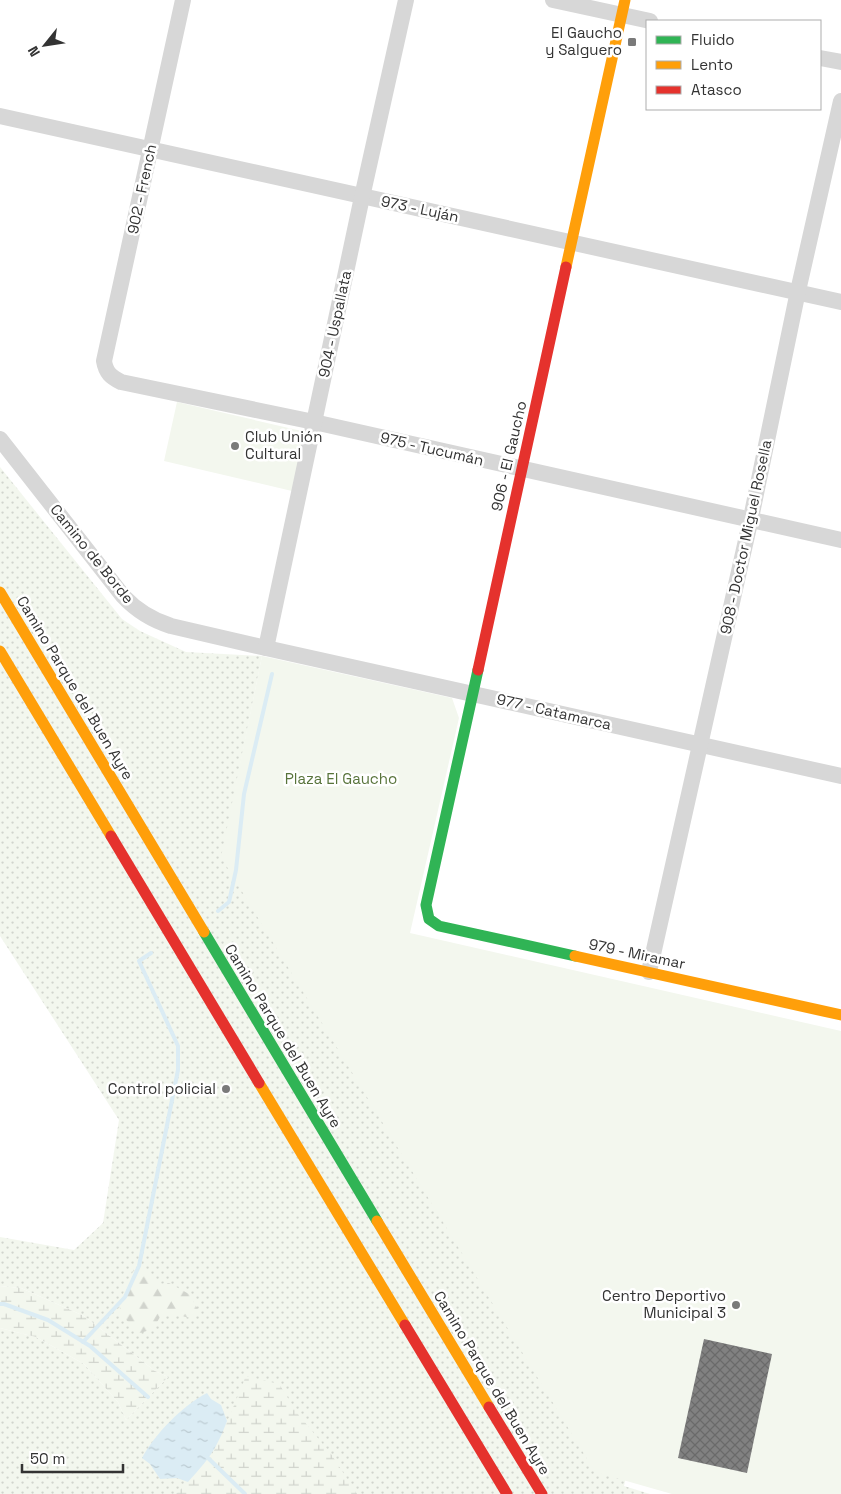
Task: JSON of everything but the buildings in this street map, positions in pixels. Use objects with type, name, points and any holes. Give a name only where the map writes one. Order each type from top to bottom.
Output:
[{"type":"main road","name":"906 - El Gaucho","points":[[430,919],[426,905],[624,8]]},
{"type":"main road","name":"Camino Parque del Buen Ayre","points":[[0,592],[402,1265],[542,1494]]},
{"type":"main road","points":[[0,650],[507,1494]]},
{"type":"main road","name":"979 - Miramar","points":[[430,919],[440,926],[841,1015]]},
{"type":"street","name":"902 - French","points":[[111,377],[105,370],[104,361],[183,0]]},
{"type":"street","name":"904 - Uspallata","points":[[266,648],[406,0]]},
{"type":"street","points":[[553,0],[624,8],[648,20]]},
{"type":"street","points":[[821,58],[841,62]]},
{"type":"street","name":"908 - Doctor Miguel Rosella","points":[[649,972],[751,518],[798,292],[841,100]]},
{"type":"street","name":"973 - Luján","points":[[0,116],[841,302]]},
{"type":"street","name":"975 - Tucumán","points":[[111,377],[121,382],[314,422],[751,518],[841,540]]},
{"type":"street","name":"Camino de Borde","points":[[0,439],[131,605],[143,614],[171,626],[266,648]]},
{"type":"street","name":"977 - Catamarca","points":[[266,648],[841,776]]},
{"type":"green space","name":"Club Unión Cultural","points":[[177,402],[306,432],[292,491],[164,461]]},
{"type":"green space","points":[[0,467],[122,619],[140,631],[186,652],[262,656],[235,791],[404,938],[703,1143],[624,1486],[650,1494],[0,1494],[0,1328],[36,1337],[84,1364],[118,1402],[126,1420],[168,1377],[155,1371],[84,1316],[21,1288],[0,1286],[0,1237],[74,1250],[103,1223],[119,1120],[0,936]]},
{"type":"green space","name":"Plaza El Gaucho","points":[[262,656],[452,698],[459,718],[410,933],[841,1031],[841,1494],[672,1494],[595,1472],[221,857]]},
{"type":"green space","points":[[134,1269],[147,1270],[159,1284],[169,1283],[189,1294],[200,1313],[191,1318],[167,1313],[160,1317],[153,1329],[140,1333],[121,1315],[119,1303]]},
{"type":"green space","points":[[0,1286],[21,1288],[84,1316],[155,1371],[168,1377],[126,1420],[118,1402],[84,1364],[36,1337],[0,1328]]},
{"type":"green space","points":[[246,1376],[279,1384],[298,1414],[331,1454],[357,1494],[176,1494],[209,1459],[219,1442]]},
{"type":"water","points":[[207,1393],[211,1399],[221,1405],[227,1421],[219,1440],[207,1460],[188,1482],[177,1478],[160,1479],[150,1464],[142,1458],[170,1421],[188,1405]]},
{"type":"waterway","points":[[218,911],[229,902],[236,870],[244,794],[272,674]]},
{"type":"waterway","points":[[83,1342],[125,1297],[139,1266],[178,1070],[178,1046],[139,961],[151,953]]},
{"type":"waterway","points":[[0,1304],[48,1320],[90,1346],[148,1397]]},
{"type":"waterway","points":[[207,1457],[245,1494]]},
{"type":"traffic: fast","points":[[478,670],[426,905],[429,919],[439,926],[575,956]]},
{"type":"traffic: fast","points":[[204,932],[377,1221]]},
{"type":"traffic: slow","points":[[566,267],[625,0]]},
{"type":"traffic: slow","points":[[0,592],[204,932]]},
{"type":"traffic: slow","points":[[0,651],[111,836]]},
{"type":"traffic: slow","points":[[575,956],[841,1015]]},
{"type":"traffic: slow","points":[[259,1083],[405,1325]]},
{"type":"traffic: slow","points":[[377,1221],[489,1407]]},
{"type":"traffic: jam","points":[[478,670],[566,267]]},
{"type":"traffic: jam","points":[[111,836],[259,1083]]},
{"type":"traffic: jam","points":[[405,1325],[507,1494]]},
{"type":"traffic: jam","points":[[489,1407],[542,1494]]},
{"type":"place","name":"El Gaucho y Salguero","points":[[632,42]]},
{"type":"place","name":"Club Unión Cultural","points":[[235,446]]},
{"type":"place","name":"Control policial","points":[[226,1089]]},
{"type":"place","name":"Centro Deportivo Municipal 3","points":[[736,1305]]}]
